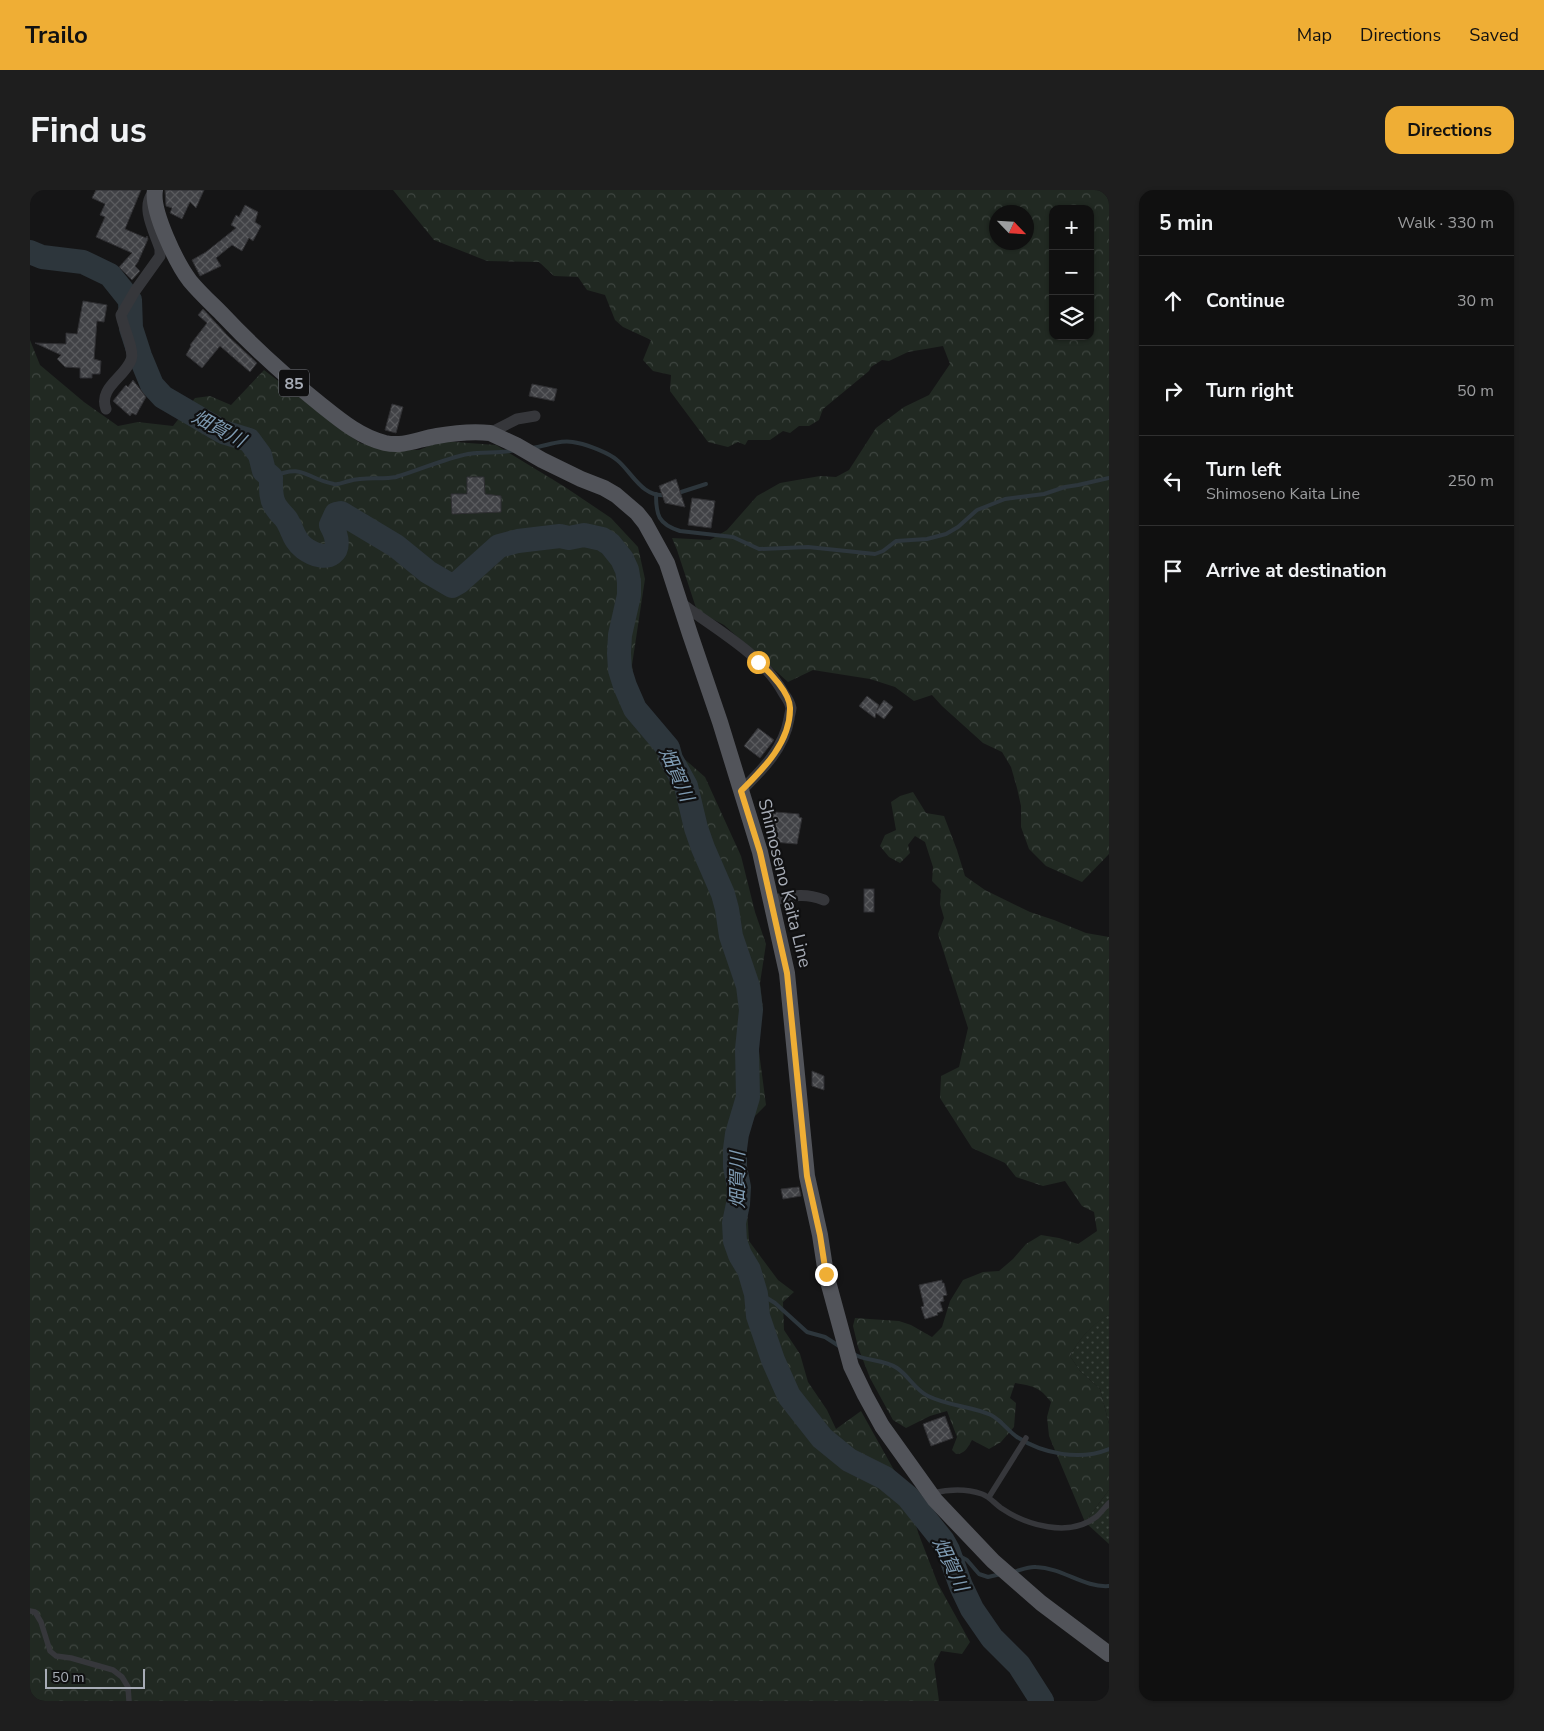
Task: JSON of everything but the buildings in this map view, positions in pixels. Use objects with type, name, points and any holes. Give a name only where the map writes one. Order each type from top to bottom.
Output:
[{"type":"main road","name":"Shimoseno Kaita Line","points":[[154,191],[154,200],[168,239],[190,280],[252,346],[291,382],[364,437],[400,445],[434,436],[477,432],[490,433],[580,479],[604,488],[616,495],[637,513],[653,535],[668,563],[760,852],[787,973],[807,1176],[820,1235],[826,1274],[851,1366],[882,1426],[931,1493],[993,1562],[1041,1603],[1109,1654]]},
{"type":"street","points":[[106,409],[104,402],[106,392],[128,366],[132,355],[122,323],[121,315],[123,309],[160,256],[160,250],[147,210],[148,198],[154,191]]},
{"type":"street","points":[[490,433],[516,420],[535,416]]},
{"type":"street","points":[[680,602],[700,618],[716,626],[767,669],[779,683],[791,708],[787,730],[776,752],[762,771],[741,791]]},
{"type":"street","points":[[771,901],[795,895],[810,895],[824,900]]},
{"type":"lane","points":[[989,1497],[1026,1438]]},
{"type":"lane","points":[[931,1493],[951,1489],[969,1490],[989,1497],[1000,1507],[1018,1517],[1040,1525],[1057,1528],[1078,1526],[1095,1517],[1109,1503]]},
{"type":"lane","points":[[30,1611],[35,1612],[41,1622],[50,1651],[56,1656],[71,1658],[113,1670],[122,1677],[128,1687],[129,1701]]},
{"type":"green space","points":[[393,190],[1109,190],[1109,854],[1082,882],[1046,866],[1029,849],[1021,827],[1021,806],[1017,788],[1011,767],[1002,752],[983,743],[932,695],[914,701],[895,687],[870,679],[813,670],[788,682],[724,625],[697,611],[672,538],[710,540],[727,530],[757,496],[780,483],[820,476],[836,477],[849,470],[876,428],[904,407],[929,395],[950,364],[943,346],[908,352],[889,361],[882,360],[871,367],[869,371],[823,409],[819,420],[809,426],[799,426],[790,433],[783,431],[770,440],[748,440],[745,445],[738,442],[728,447],[708,442],[670,391],[671,375],[653,371],[643,360],[651,340],[623,327],[615,320],[605,295],[587,290],[578,277],[554,276],[539,262],[487,261],[434,240]]},
{"type":"green space","points":[[30,340],[40,365],[84,402],[118,426],[138,422],[173,426],[195,398],[210,396],[231,405],[264,370],[360,443],[387,450],[419,450],[441,441],[496,445],[565,487],[611,518],[638,547],[645,579],[632,665],[635,697],[666,734],[681,756],[705,777],[741,856],[755,912],[766,944],[760,983],[763,1009],[756,1029],[766,1105],[751,1120],[743,1138],[740,1173],[747,1207],[749,1241],[778,1280],[794,1292],[783,1302],[784,1330],[800,1354],[808,1382],[827,1410],[836,1429],[861,1411],[904,1488],[919,1535],[938,1584],[970,1642],[962,1654],[941,1651],[934,1664],[939,1701],[30,1701]]},
{"type":"green space","points":[[913,792],[926,813],[944,816],[965,876],[985,890],[1030,912],[1086,933],[1109,937],[1109,1315],[1086,1333],[1070,1356],[1080,1371],[1100,1389],[1109,1424],[1109,1490],[1085,1522],[1049,1436],[1047,1417],[1051,1402],[1040,1390],[1015,1383],[1010,1398],[1016,1403],[1014,1427],[1001,1442],[989,1449],[972,1440],[968,1448],[956,1454],[952,1450],[957,1437],[947,1411],[930,1416],[906,1428],[893,1420],[870,1378],[858,1347],[853,1326],[855,1318],[899,1321],[911,1325],[932,1337],[942,1327],[950,1301],[963,1280],[983,1272],[999,1271],[1026,1244],[1041,1235],[1078,1244],[1097,1231],[1094,1212],[1082,1206],[1065,1181],[1043,1186],[1016,1177],[1005,1163],[972,1148],[940,1098],[941,1076],[959,1067],[968,1028],[938,934],[944,918],[940,904],[941,890],[932,881],[933,867],[925,842],[915,836],[908,845],[910,853],[900,863],[889,857],[880,846],[885,835],[896,830],[891,802],[900,796]]},
{"type":"green space","points":[[1109,1315],[1109,1424],[1100,1389],[1080,1371],[1070,1356],[1086,1332],[1097,1322]]},
{"type":"green space","points":[[1109,1490],[1109,1544],[1085,1522]]},
{"type":"waterway","name":"畑賀川","points":[[30,252],[42,257],[83,262],[110,275],[130,300],[131,328],[152,385],[163,397],[223,432],[249,440],[260,455],[264,471],[271,477],[271,493],[274,504],[286,519],[298,542],[312,553],[327,556],[336,549],[337,543],[331,525],[336,514],[341,513],[396,546],[428,572],[452,586],[499,546],[518,541],[560,536],[569,538],[584,535],[602,539],[610,544],[622,559],[627,570],[629,595],[620,635],[620,670],[635,709],[668,748],[671,759],[686,786],[696,828],[723,894],[731,936],[748,986],[751,1010],[747,1049],[748,1097],[737,1134],[735,1149],[735,1167],[739,1187],[734,1223],[735,1241],[740,1255],[749,1270],[756,1294],[758,1316],[773,1360],[789,1396],[822,1438],[849,1460],[885,1478],[908,1497],[943,1541],[972,1609],[992,1638],[1019,1665],[1042,1701]]},
{"type":"waterway","points":[[532,448],[566,441],[593,447],[617,460],[638,483],[650,492],[666,495]]},
{"type":"waterway","points":[[271,477],[282,473],[298,471],[338,484],[361,479],[396,477],[468,454],[515,450]]},
{"type":"waterway","points":[[656,494],[660,518],[667,525],[680,531],[733,537],[759,549],[808,547],[875,554],[883,551],[896,541],[927,539],[946,534],[958,527],[977,510],[1005,499],[1044,494],[1065,487],[1109,478]]},
{"type":"waterway","points":[[678,493],[706,484]]},
{"type":"waterway","points":[[756,1294],[775,1303],[807,1332],[825,1337],[839,1346]]},
{"type":"waterway","points":[[854,1354],[892,1365],[928,1396],[991,1415],[1017,1437],[1038,1448],[1074,1455],[1098,1453],[1109,1449]]},
{"type":"waterway","points":[[948,1550],[967,1560],[979,1574],[988,1577],[1001,1574]]},
{"type":"waterway","points":[[1013,1572],[1031,1567],[1046,1568],[1091,1584],[1109,1586]]},
{"type":"route","points":[[758,662],[774,676],[791,708],[787,730],[776,752],[762,771],[741,791],[760,852],[787,973],[807,1176],[820,1235],[826,1274]]}]
